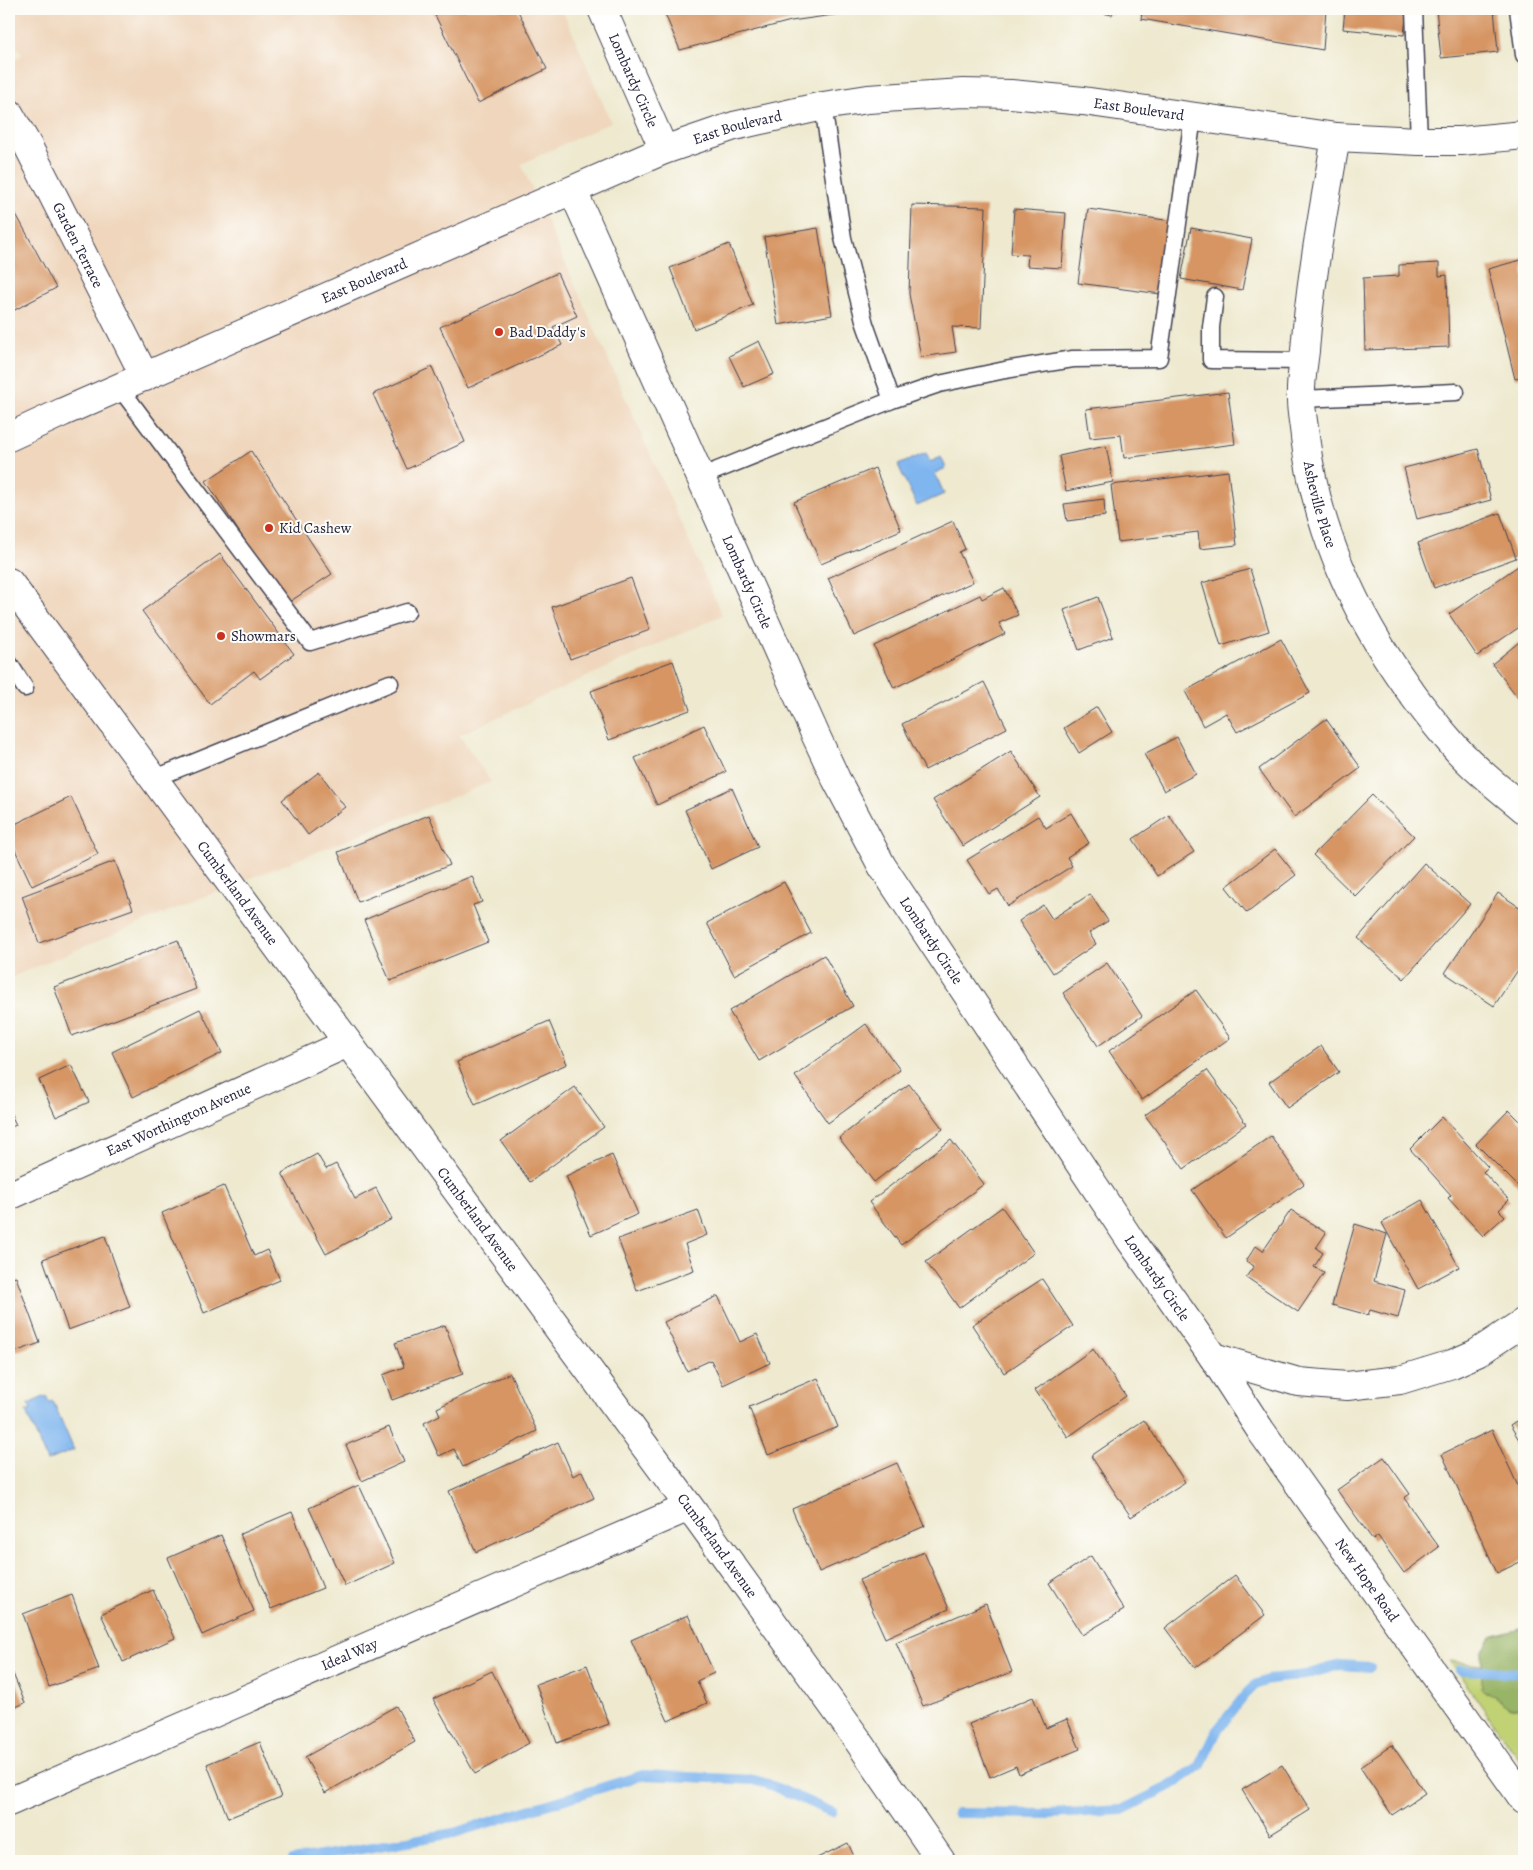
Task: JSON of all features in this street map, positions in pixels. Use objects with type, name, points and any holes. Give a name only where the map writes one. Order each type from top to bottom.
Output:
[{"type":"street","name":"Lombardy Circle","points":[[602,9],[664,150]]},
{"type":"street","name":"East Boulevard","points":[[9,437],[664,150],[734,126],[823,106],[868,99],[944,94],[1011,94],[1083,101],[1336,137],[1461,141],[1524,135]]},
{"type":"street","name":"Garden Terrace","points":[[9,114],[28,146],[145,377]]},
{"type":"street","name":"Asheville Place","points":[[1336,137],[1307,314],[1301,399],[1309,468],[1322,521],[1335,559],[1369,628],[1408,690],[1454,747],[1480,773],[1524,809]]},
{"type":"street","name":"Lombardy Circle","points":[[573,191],[836,779],[882,866],[1126,1234],[1213,1357]]},
{"type":"street","name":"Cumberland Avenue","points":[[9,582],[689,1506],[857,1739],[941,1861]]},
{"type":"street","name":"East Worthington Avenue","points":[[9,1196],[348,1043]]},
{"type":"street","points":[[1213,1357],[1298,1382],[1347,1386],[1392,1381],[1452,1364],[1477,1353],[1524,1322]]},
{"type":"street","name":"New Hope Road","points":[[1213,1357],[1261,1431],[1524,1800]]},
{"type":"street","name":"Ideal Way","points":[[9,1802],[689,1506]]},
{"type":"lane","points":[[1414,9],[1419,141]]},
{"type":"lane","points":[[1518,9],[1524,55]]},
{"type":"lane","points":[[823,106],[843,238],[865,324],[892,400]]},
{"type":"lane","points":[[700,477],[892,400],[939,384],[1004,370],[1073,359],[1160,358],[1193,117]]},
{"type":"lane","points":[[1215,297],[1210,360],[1304,361]]},
{"type":"lane","points":[[120,388],[310,642],[407,612]]},
{"type":"lane","points":[[1301,399],[1456,392]]},
{"type":"lane","points":[[9,663],[25,688]]},
{"type":"lane","points":[[153,779],[390,683]]},
{"type":"shaded area","points":[[9,9],[562,9],[611,122],[521,164],[722,615],[459,735],[491,782],[196,900],[9,978],[9,67],[22,54],[9,35]]},
{"type":"green space","points":[[1524,1628],[1524,1709],[1510,1708],[1482,1689],[1482,1651],[1491,1637]]},
{"type":"green space","points":[[1450,1661],[1524,1671],[1524,1766]]},
{"type":"water","points":[[926,453],[930,462],[941,457],[946,468],[935,473],[944,494],[917,506],[898,465]]},
{"type":"water","points":[[46,1396],[49,1402],[53,1401],[74,1450],[47,1461],[26,1412],[31,1410],[28,1404]]},
{"type":"building","points":[[432,9],[517,9],[547,69],[478,103]]},
{"type":"building","points":[[663,9],[868,10],[791,21],[680,50]]},
{"type":"building","points":[[1083,9],[1113,9],[1112,15]]},
{"type":"building","points":[[1126,9],[1326,9],[1323,50],[1141,19],[1142,12]]},
{"type":"building","points":[[1345,9],[1407,9],[1404,35],[1343,29]]},
{"type":"building","points":[[1436,9],[1494,9],[1498,52],[1441,58]]},
{"type":"building","points":[[9,201],[56,288],[9,313]]},
{"type":"building","points":[[912,205],[986,207],[981,328],[952,327],[956,352],[921,357],[909,294]]},
{"type":"building","points":[[1014,209],[1066,213],[1062,268],[1027,266],[1028,255],[1011,254]]},
{"type":"building","points":[[1088,209],[1172,221],[1161,294],[1078,283]]},
{"type":"building","points":[[818,228],[832,315],[778,325],[764,237]]},
{"type":"building","points":[[1191,228],[1252,239],[1242,290],[1181,279]]},
{"type":"building","points":[[729,244],[753,305],[694,329],[670,268]]},
{"type":"building","points":[[1524,259],[1524,377],[1515,379],[1488,269]]},
{"type":"building","points":[[1439,263],[1439,276],[1447,275],[1449,347],[1365,350],[1363,278],[1399,276],[1399,265]]},
{"type":"building","name":"Bad Daddy's","points":[[557,273],[577,316],[553,327],[562,345],[468,388],[440,327]]},
{"type":"building","points":[[759,341],[774,374],[744,387],[729,356]]},
{"type":"building","points":[[432,367],[465,442],[407,469],[373,394]]},
{"type":"building","points":[[1228,392],[1235,444],[1124,458],[1121,435],[1090,438],[1086,409]]},
{"type":"building","points":[[1106,446],[1113,482],[1066,491],[1059,456]]},
{"type":"building","points":[[1478,449],[1491,500],[1417,519],[1404,468]]},
{"type":"building","name":"Kid Cashew","points":[[251,451],[332,574],[286,604],[206,481]]},
{"type":"building","points":[[875,468],[901,530],[821,564],[794,502]]},
{"type":"building","points":[[1228,471],[1237,545],[1200,549],[1198,532],[1118,542],[1111,485]]},
{"type":"building","points":[[1104,499],[1105,516],[1067,521],[1064,504]]},
{"type":"building","points":[[1500,513],[1516,558],[1434,588],[1418,543]]},
{"type":"building","points":[[953,521],[965,549],[959,552],[973,582],[854,636],[828,578]]},
{"type":"building","name":"Showmars","points":[[220,554],[294,654],[260,679],[254,671],[210,704],[142,611]]},
{"type":"building","points":[[1518,566],[1524,575],[1524,624],[1477,656],[1449,614]]},
{"type":"building","points":[[1250,569],[1269,631],[1221,646],[1202,583]]},
{"type":"building","points":[[631,578],[650,630],[570,659],[552,607]]},
{"type":"building","points":[[1004,588],[1018,615],[999,623],[1005,634],[894,688],[874,646],[980,595],[982,599]]},
{"type":"building","points":[[1098,597],[1113,637],[1079,650],[1064,610]]},
{"type":"building","points":[[1524,638],[1524,695],[1519,699],[1492,664]]},
{"type":"building","points":[[1281,639],[1310,693],[1237,732],[1226,713],[1203,726],[1185,691]]},
{"type":"building","points":[[673,661],[690,710],[609,740],[591,691]]},
{"type":"building","points":[[984,682],[1007,728],[925,770],[902,724]]},
{"type":"building","points":[[1097,707],[1112,732],[1079,753],[1064,728]]},
{"type":"building","points":[[1326,719],[1361,768],[1294,817],[1259,769]]},
{"type":"building","points":[[704,725],[726,772],[657,805],[635,758]]},
{"type":"building","points":[[1177,737],[1196,774],[1164,791],[1144,754]]},
{"type":"building","points":[[1011,751],[1040,797],[963,846],[933,800]]},
{"type":"building","points":[[319,772],[345,807],[308,835],[282,800]]},
{"type":"building","points":[[732,788],[758,847],[711,869],[685,810]]},
{"type":"building","points":[[1372,795],[1414,836],[1355,896],[1313,855]]},
{"type":"building","points":[[71,797],[98,854],[32,886],[9,837],[9,827]]},
{"type":"building","points":[[1071,813],[1089,843],[1067,857],[1072,866],[1008,906],[998,889],[989,894],[967,860],[1038,816],[1046,828]]},
{"type":"building","points":[[429,815],[450,865],[358,902],[338,852]]},
{"type":"building","points":[[1169,815],[1194,852],[1157,876],[1133,839]]},
{"type":"building","points":[[1275,849],[1296,875],[1247,913],[1226,887]]},
{"type":"building","points":[[115,861],[133,909],[39,943],[22,896]]},
{"type":"building","points":[[1424,863],[1470,904],[1404,979],[1358,938]]},
{"type":"building","points":[[472,876],[482,902],[473,905],[488,942],[390,981],[364,920]]},
{"type":"building","points":[[784,882],[811,933],[734,975],[707,923]]},
{"type":"building","points":[[1498,893],[1524,910],[1524,961],[1494,1006],[1445,973]]},
{"type":"building","points":[[1090,894],[1108,921],[1089,933],[1096,944],[1053,973],[1019,921],[1043,905],[1052,919]]},
{"type":"building","points":[[178,940],[196,989],[72,1036],[54,987]]},
{"type":"building","points":[[824,955],[853,1006],[759,1061],[729,1011]]},
{"type":"building","points":[[1107,963],[1142,1016],[1098,1046],[1063,993]]},
{"type":"building","points":[[1196,990],[1230,1038],[1142,1100],[1109,1051]]},
{"type":"building","points":[[200,1009],[222,1053],[133,1097],[112,1052]]},
{"type":"building","points":[[549,1021],[567,1064],[475,1105],[457,1062]]},
{"type":"building","points":[[866,1024],[900,1070],[828,1123],[795,1076]]},
{"type":"building","points":[[1321,1046],[1339,1072],[1287,1108],[1269,1082]]},
{"type":"building","points":[[71,1065],[89,1102],[56,1117],[39,1080]]},
{"type":"building","points":[[1207,1070],[1246,1124],[1184,1169],[1145,1115]]},
{"type":"building","points":[[909,1084],[943,1129],[874,1182],[839,1138]]},
{"type":"building","points":[[575,1087],[604,1127],[530,1182],[501,1141]]},
{"type":"building","points":[[9,1110],[16,1125],[9,1128]]},
{"type":"building","points":[[1509,1110],[1524,1125],[1524,1192],[1476,1144]]},
{"type":"building","points":[[1442,1117],[1488,1167],[1483,1172],[1509,1200],[1499,1210],[1505,1216],[1483,1236],[1448,1198],[1451,1195],[1410,1149]]},
{"type":"building","points":[[1271,1136],[1304,1184],[1226,1238],[1192,1190]]},
{"type":"building","points":[[951,1140],[984,1184],[901,1245],[869,1202]]},
{"type":"building","points":[[317,1154],[326,1169],[336,1164],[355,1199],[376,1188],[392,1219],[326,1254],[282,1173]]},
{"type":"building","points":[[612,1155],[638,1214],[591,1235],[566,1176]]},
{"type":"building","points":[[224,1186],[254,1256],[267,1250],[280,1280],[204,1313],[162,1213]]},
{"type":"building","points":[[1422,1200],[1459,1267],[1418,1289],[1382,1223]]},
{"type":"building","points":[[1002,1207],[1034,1253],[959,1308],[926,1262]]},
{"type":"building","points":[[698,1210],[707,1235],[685,1244],[694,1270],[637,1291],[618,1239]]},
{"type":"building","points":[[1291,1210],[1326,1233],[1316,1248],[1323,1253],[1314,1267],[1324,1273],[1298,1312],[1246,1277],[1254,1266],[1246,1261],[1256,1246],[1263,1251]]},
{"type":"building","points":[[1355,1224],[1387,1234],[1374,1281],[1405,1290],[1398,1318],[1370,1310],[1368,1315],[1332,1305]]},
{"type":"building","points":[[105,1236],[130,1307],[68,1330],[43,1259]]},
{"type":"building","points":[[16,1277],[40,1343],[9,1354],[9,1279]]},
{"type":"building","points":[[1042,1279],[1073,1326],[1004,1373],[972,1325]]},
{"type":"building","points":[[718,1296],[740,1342],[757,1334],[770,1363],[723,1385],[711,1360],[687,1371],[664,1322]]},
{"type":"building","points":[[445,1325],[463,1374],[392,1400],[383,1375],[404,1367],[395,1343]]},
{"type":"building","points":[[1093,1349],[1126,1396],[1068,1437],[1035,1390]]},
{"type":"building","points":[[510,1373],[537,1431],[463,1467],[454,1449],[439,1456],[424,1423],[440,1415],[437,1408]]},
{"type":"building","points":[[818,1378],[838,1427],[768,1455],[749,1407]]},
{"type":"building","points":[[1524,1416],[1524,1448],[1510,1425]]},
{"type":"building","points":[[1144,1420],[1185,1482],[1131,1517],[1091,1456]]},
{"type":"building","points":[[389,1427],[404,1462],[362,1481],[346,1445]]},
{"type":"building","points":[[1492,1430],[1524,1499],[1524,1560],[1497,1573],[1442,1454]]},
{"type":"building","points":[[558,1442],[573,1476],[582,1471],[594,1498],[476,1552],[449,1491]]},
{"type":"building","points":[[1384,1457],[1410,1494],[1404,1498],[1439,1547],[1404,1573],[1378,1536],[1373,1540],[1337,1490]]},
{"type":"building","points":[[897,1463],[925,1526],[819,1572],[792,1509]]},
{"type":"building","points":[[359,1485],[395,1563],[345,1586],[309,1508]]},
{"type":"building","points":[[292,1512],[323,1588],[271,1609],[240,1534]]},
{"type":"building","points":[[221,1535],[254,1611],[202,1635],[168,1558]]},
{"type":"building","points":[[924,1552],[949,1609],[885,1638],[859,1580]]},
{"type":"building","points":[[1091,1556],[1124,1610],[1082,1635],[1049,1583]]},
{"type":"building","points":[[1235,1575],[1265,1615],[1195,1668],[1165,1628]]},
{"type":"building","points":[[153,1590],[175,1638],[123,1662],[101,1614]]},
{"type":"building","points":[[72,1595],[99,1669],[49,1687],[23,1614]]},
{"type":"building","points":[[986,1604],[1012,1672],[923,1706],[896,1642]]},
{"type":"building","points":[[688,1615],[714,1673],[697,1681],[707,1703],[668,1721],[631,1640]]},
{"type":"building","points":[[9,1664],[25,1703],[9,1710]]},
{"type":"building","points":[[587,1665],[609,1724],[557,1743],[536,1684]]},
{"type":"building","points":[[492,1671],[529,1743],[475,1774],[433,1699]]},
{"type":"building","points":[[1033,1697],[1046,1728],[1067,1719],[1080,1749],[1019,1774],[1016,1766],[990,1777],[969,1724]]},
{"type":"building","points":[[396,1706],[415,1742],[325,1793],[305,1757]]},
{"type":"building","points":[[260,1742],[281,1797],[228,1818],[207,1764]]},
{"type":"building","points":[[1392,1745],[1425,1793],[1392,1815],[1360,1767]]},
{"type":"building","points":[[1282,1765],[1310,1810],[1270,1835],[1242,1790]]},
{"type":"building","points":[[848,1843],[856,1861],[811,1861]]},
{"type":"waterway","points":[[957,1813],[1049,1814],[1122,1810],[1170,1786],[1200,1766],[1218,1729],[1255,1685],[1270,1679],[1305,1675],[1340,1665],[1370,1667]]},
{"type":"waterway","points":[[1460,1670],[1524,1673]]},
{"type":"waterway","points":[[292,1861],[454,1833],[643,1775],[754,1780],[768,1784],[832,1812]]},
{"type":"place","name":"Bad Daddy's","points":[[499,332]]},
{"type":"place","name":"Kid Cashew","points":[[269,528]]},
{"type":"place","name":"Showmars","points":[[221,636]]}]
